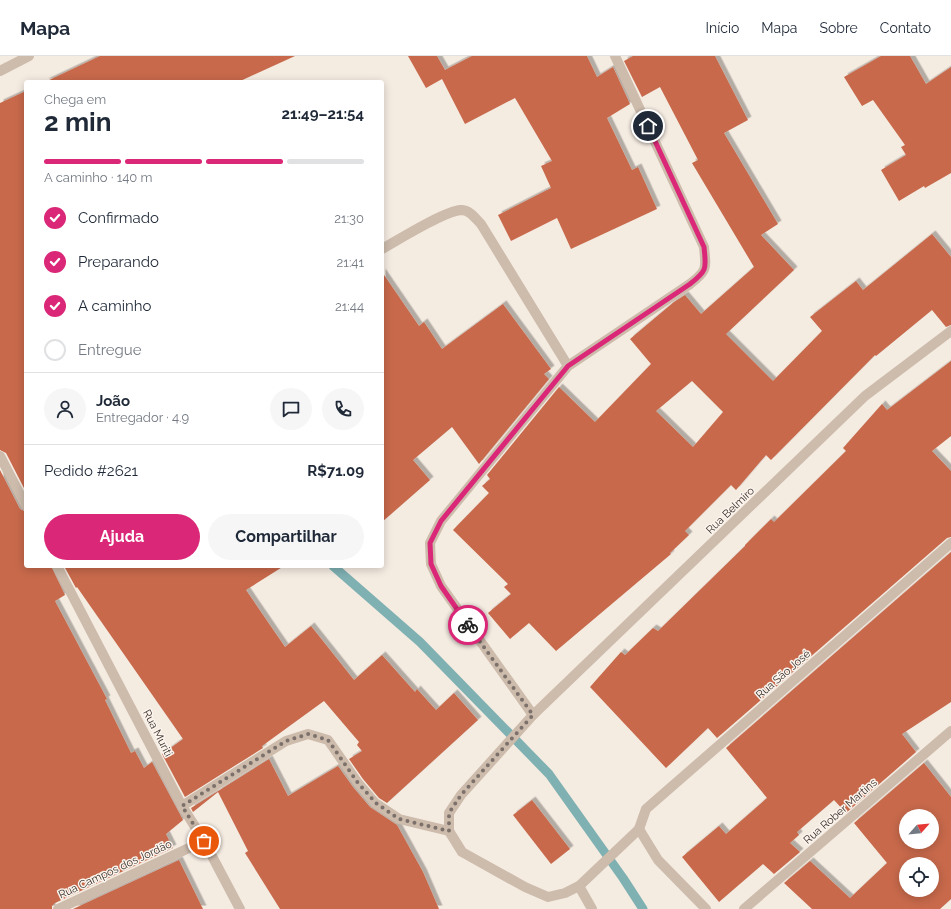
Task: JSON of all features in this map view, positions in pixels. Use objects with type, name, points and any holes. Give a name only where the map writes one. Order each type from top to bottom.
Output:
[{"type":"street","points":[[0,71],[29,56]]},
{"type":"street","points":[[533,715],[441,586],[431,564],[430,543],[441,521],[568,366],[690,284],[701,276],[706,266],[704,247],[615,56]]},
{"type":"street","points":[[384,248],[442,216],[461,210],[471,213],[481,224],[568,366]]},
{"type":"street","name":"Rua Belmiro","points":[[449,831],[449,813],[461,795],[533,715],[865,396],[951,331]]},
{"type":"street","points":[[0,456],[24,502]]},
{"type":"street","name":"Rua São José","points":[[639,829],[646,809],[951,543]]},
{"type":"street","name":"Rua Muriti","points":[[58,568],[182,806],[204,841],[240,909]]},
{"type":"street","name":"Rua Rober Martins","points":[[744,909],[951,731]]},
{"type":"street","points":[[182,806],[286,741],[308,734],[328,740],[358,783],[376,803],[399,819],[449,831],[462,852],[525,887],[548,897],[565,893],[579,886],[639,829],[658,860],[706,909]]},
{"type":"street","name":"Rua Campos dos Jordão","points":[[58,909],[204,841]]},
{"type":"street","points":[[579,886],[592,909]]},
{"type":"building","points":[[100,56],[295,56],[242,80],[49,80]]},
{"type":"building","points":[[408,56],[437,56],[445,70],[472,56],[587,56],[597,77],[613,67],[630,104],[607,118],[632,170],[638,167],[657,209],[571,249],[557,218],[511,241],[498,215],[551,188],[541,166],[552,161],[515,98],[465,124],[442,79],[426,88]]},
{"type":"building","points":[[633,56],[715,56],[748,120],[724,133],[778,224],[761,235],[794,270],[726,334],[773,381],[822,331],[810,317],[856,281],[863,290],[932,234],[951,257],[951,325],[946,327],[932,310],[876,356],[875,355],[771,460],[766,455],[736,490],[731,485],[685,531],[689,535],[670,553],[671,554],[556,651],[529,623],[510,639],[488,613],[511,594],[504,587],[508,584],[453,530],[489,493],[482,486],[490,479],[487,475],[559,387],[595,422],[651,364],[630,339],[674,302],[685,295],[701,314],[754,267],[692,163],[698,160],[660,87],[642,97],[624,61]],"holes":[[[692,381],[723,412],[693,447],[656,411]]]},
{"type":"building","points":[[881,56],[910,56],[926,84],[951,67],[951,173],[925,188],[924,186],[899,201],[881,170],[906,155],[901,147],[905,145],[873,100],[862,106],[844,77]]},
{"type":"building","points":[[24,92],[24,488],[6,453],[0,450],[0,103]]},
{"type":"building","points":[[384,275],[419,326],[424,322],[442,349],[503,304],[551,369],[544,374],[549,379],[479,464],[452,427],[413,460],[430,480],[384,520]]},
{"type":"building","points":[[951,361],[951,436],[932,451],[951,471],[951,537],[947,538],[717,738],[708,728],[666,768],[590,687],[621,652],[625,655],[653,628],[658,631],[771,519],[774,522],[846,451],[843,448],[882,404],[887,410]]},
{"type":"building","points":[[0,470],[20,509],[24,511],[24,568],[52,568],[65,595],[55,601],[107,699],[105,700],[131,753],[135,751],[144,768],[152,762],[183,820],[166,834],[173,848],[55,903],[52,906],[52,909],[0,909]]},
{"type":"building","points":[[951,552],[951,702],[902,734],[916,752],[846,813],[834,800],[797,832],[799,835],[790,843],[800,852],[774,874],[763,864],[719,902],[682,857],[719,826],[726,834],[767,798],[726,748]]},
{"type":"building","points":[[65,568],[281,568],[246,590],[285,647],[311,626],[354,680],[382,655],[415,692],[417,689],[436,710],[454,693],[478,720],[387,803],[379,798],[349,759],[362,751],[357,745],[359,742],[324,701],[262,746],[263,748],[185,797],[162,754],[183,739],[77,587],[76,588]]},
{"type":"building","points":[[269,759],[288,796],[338,766],[370,807],[397,825],[423,872],[439,909],[280,909],[245,853],[248,851],[218,792],[193,812],[191,808]]},
{"type":"building","points":[[924,763],[951,797],[951,899],[940,909],[812,909],[784,883],[810,861],[850,898],[887,863],[854,823]]},
{"type":"building","points":[[532,800],[570,849],[551,864],[513,815]]},
{"type":"building","points":[[179,860],[203,909],[73,909]]},
{"type":"waterway","points":[[335,568],[420,642],[549,774],[623,878],[643,909]]},
{"type":"way so far","points":[[204,841],[182,806],[286,741],[308,734],[328,740],[358,783],[376,803],[399,819],[449,831],[449,813],[461,795],[533,715],[468,625]]},
{"type":"route","points":[[468,625],[441,586],[431,564],[430,543],[441,521],[568,366],[690,284],[701,276],[706,266],[704,247],[648,126]]}]
